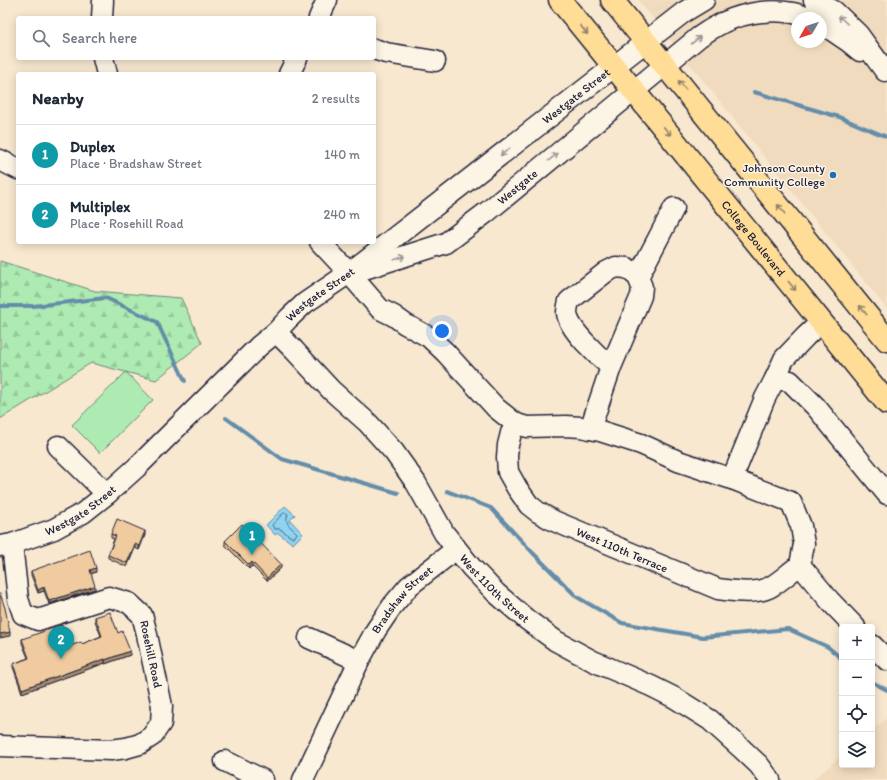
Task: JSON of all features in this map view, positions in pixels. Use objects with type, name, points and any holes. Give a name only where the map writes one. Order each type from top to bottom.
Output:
[{"type":"main road","name":"College Boulevard","points":[[560,0],[887,403]]},
{"type":"main road","points":[[612,0],[887,340]]},
{"type":"street","points":[[102,16],[103,0]]},
{"type":"street","points":[[320,16],[327,0]]},
{"type":"street","name":"Westgate Street","points":[[6,545],[54,529],[83,513],[137,467],[259,346],[276,332],[305,303],[349,273],[684,12],[704,0]]},
{"type":"street","points":[[814,0],[834,11],[858,34],[886,72]]},
{"type":"street","name":"Westgate","points":[[349,273],[446,244],[699,37],[715,26],[749,13],[770,11],[791,13]]},
{"type":"street","points":[[827,27],[849,42],[886,72]]},
{"type":"street","points":[[376,50],[386,53],[434,61]]},
{"type":"street","points":[[104,60],[106,72]]},
{"type":"street","points":[[290,72],[295,60]]},
{"type":"street","points":[[0,160],[16,168]]},
{"type":"street","points":[[638,277],[674,208]]},
{"type":"street","points":[[322,244],[380,309],[429,337],[445,352],[496,408],[517,424],[527,427],[581,427],[600,431],[641,444],[678,461],[791,502],[801,526],[804,544],[800,565],[830,601],[852,624]]},
{"type":"street","points":[[590,429],[610,367],[640,296],[642,287],[638,277],[627,268],[616,267],[606,272],[569,301],[567,313],[570,322],[592,351],[610,367]]},
{"type":"street","points":[[732,480],[765,398],[784,359],[821,322]]},
{"type":"street","name":"West 110th Street","points":[[276,332],[331,390],[368,423],[394,452],[416,483],[444,534],[471,567],[496,593],[526,619],[556,641],[593,661],[675,698],[710,720],[759,765],[770,780]]},
{"type":"street","points":[[775,379],[790,381],[816,407],[887,494]]},
{"type":"street","name":"West 110th Terrace","points":[[517,424],[511,434],[508,445],[508,472],[529,505],[554,521],[718,589],[745,592],[757,591],[771,587],[800,565]]},
{"type":"street","points":[[58,446],[107,494]]},
{"type":"street","name":"Rosehill Road","points":[[0,746],[111,750],[126,748],[140,744],[152,736],[161,722],[162,712],[162,706],[142,615],[129,603],[109,597],[38,620],[23,614],[18,599],[6,545]]},
{"type":"street","name":"Bradshaw Street","points":[[303,780],[359,661],[376,630],[393,605],[409,586],[456,549]]},
{"type":"street","points":[[309,638],[359,661]]},
{"type":"street","points":[[875,648],[887,660]]},
{"type":"street","points":[[225,761],[263,780]]},
{"type":"shaded area","name":"Johnson County Community College","points":[[638,0],[887,0],[887,309]]},
{"type":"shaded area","points":[[887,718],[887,780],[813,780],[839,758],[839,768],[875,768],[875,728]]},
{"type":"green space","points":[[0,261],[95,291],[181,298],[202,343],[156,380],[91,363],[0,419]]},
{"type":"green space","points":[[126,372],[153,400],[100,453],[72,425]]},
{"type":"water","points":[[285,506],[295,515],[290,520],[303,534],[293,544],[278,533],[275,535],[266,525]]},
{"type":"building","points":[[117,519],[145,531],[139,546],[135,544],[127,563],[108,555],[116,536],[111,534]]},
{"type":"building","points":[[242,524],[281,564],[267,578],[252,562],[249,565],[225,541]]},
{"type":"building","points":[[90,550],[96,568],[90,570],[95,586],[49,601],[44,587],[38,590],[31,571]]},
{"type":"building","points":[[0,593],[10,632],[0,634]]},
{"type":"building","points":[[110,612],[118,633],[122,631],[130,651],[22,689],[13,664],[29,658],[22,639],[62,625],[70,646],[81,642],[82,644],[102,636],[95,617]]},
{"type":"waterway","points":[[754,92],[839,117],[887,137]]},
{"type":"waterway","points":[[0,306],[33,306],[106,298],[157,322],[185,381]]},
{"type":"waterway","points":[[226,418],[282,459],[398,493]]},
{"type":"waterway","points":[[447,491],[491,508],[577,597],[622,623],[703,637],[788,629],[828,647],[839,656]]},
{"type":"waterway","points":[[875,684],[887,690]]},
{"type":"place","name":"Johnson County Community College","points":[[833,175]]},
{"type":"place","name":"Duplex","points":[[252,555]]},
{"type":"place","name":"Multiplex","points":[[61,659]]}]
